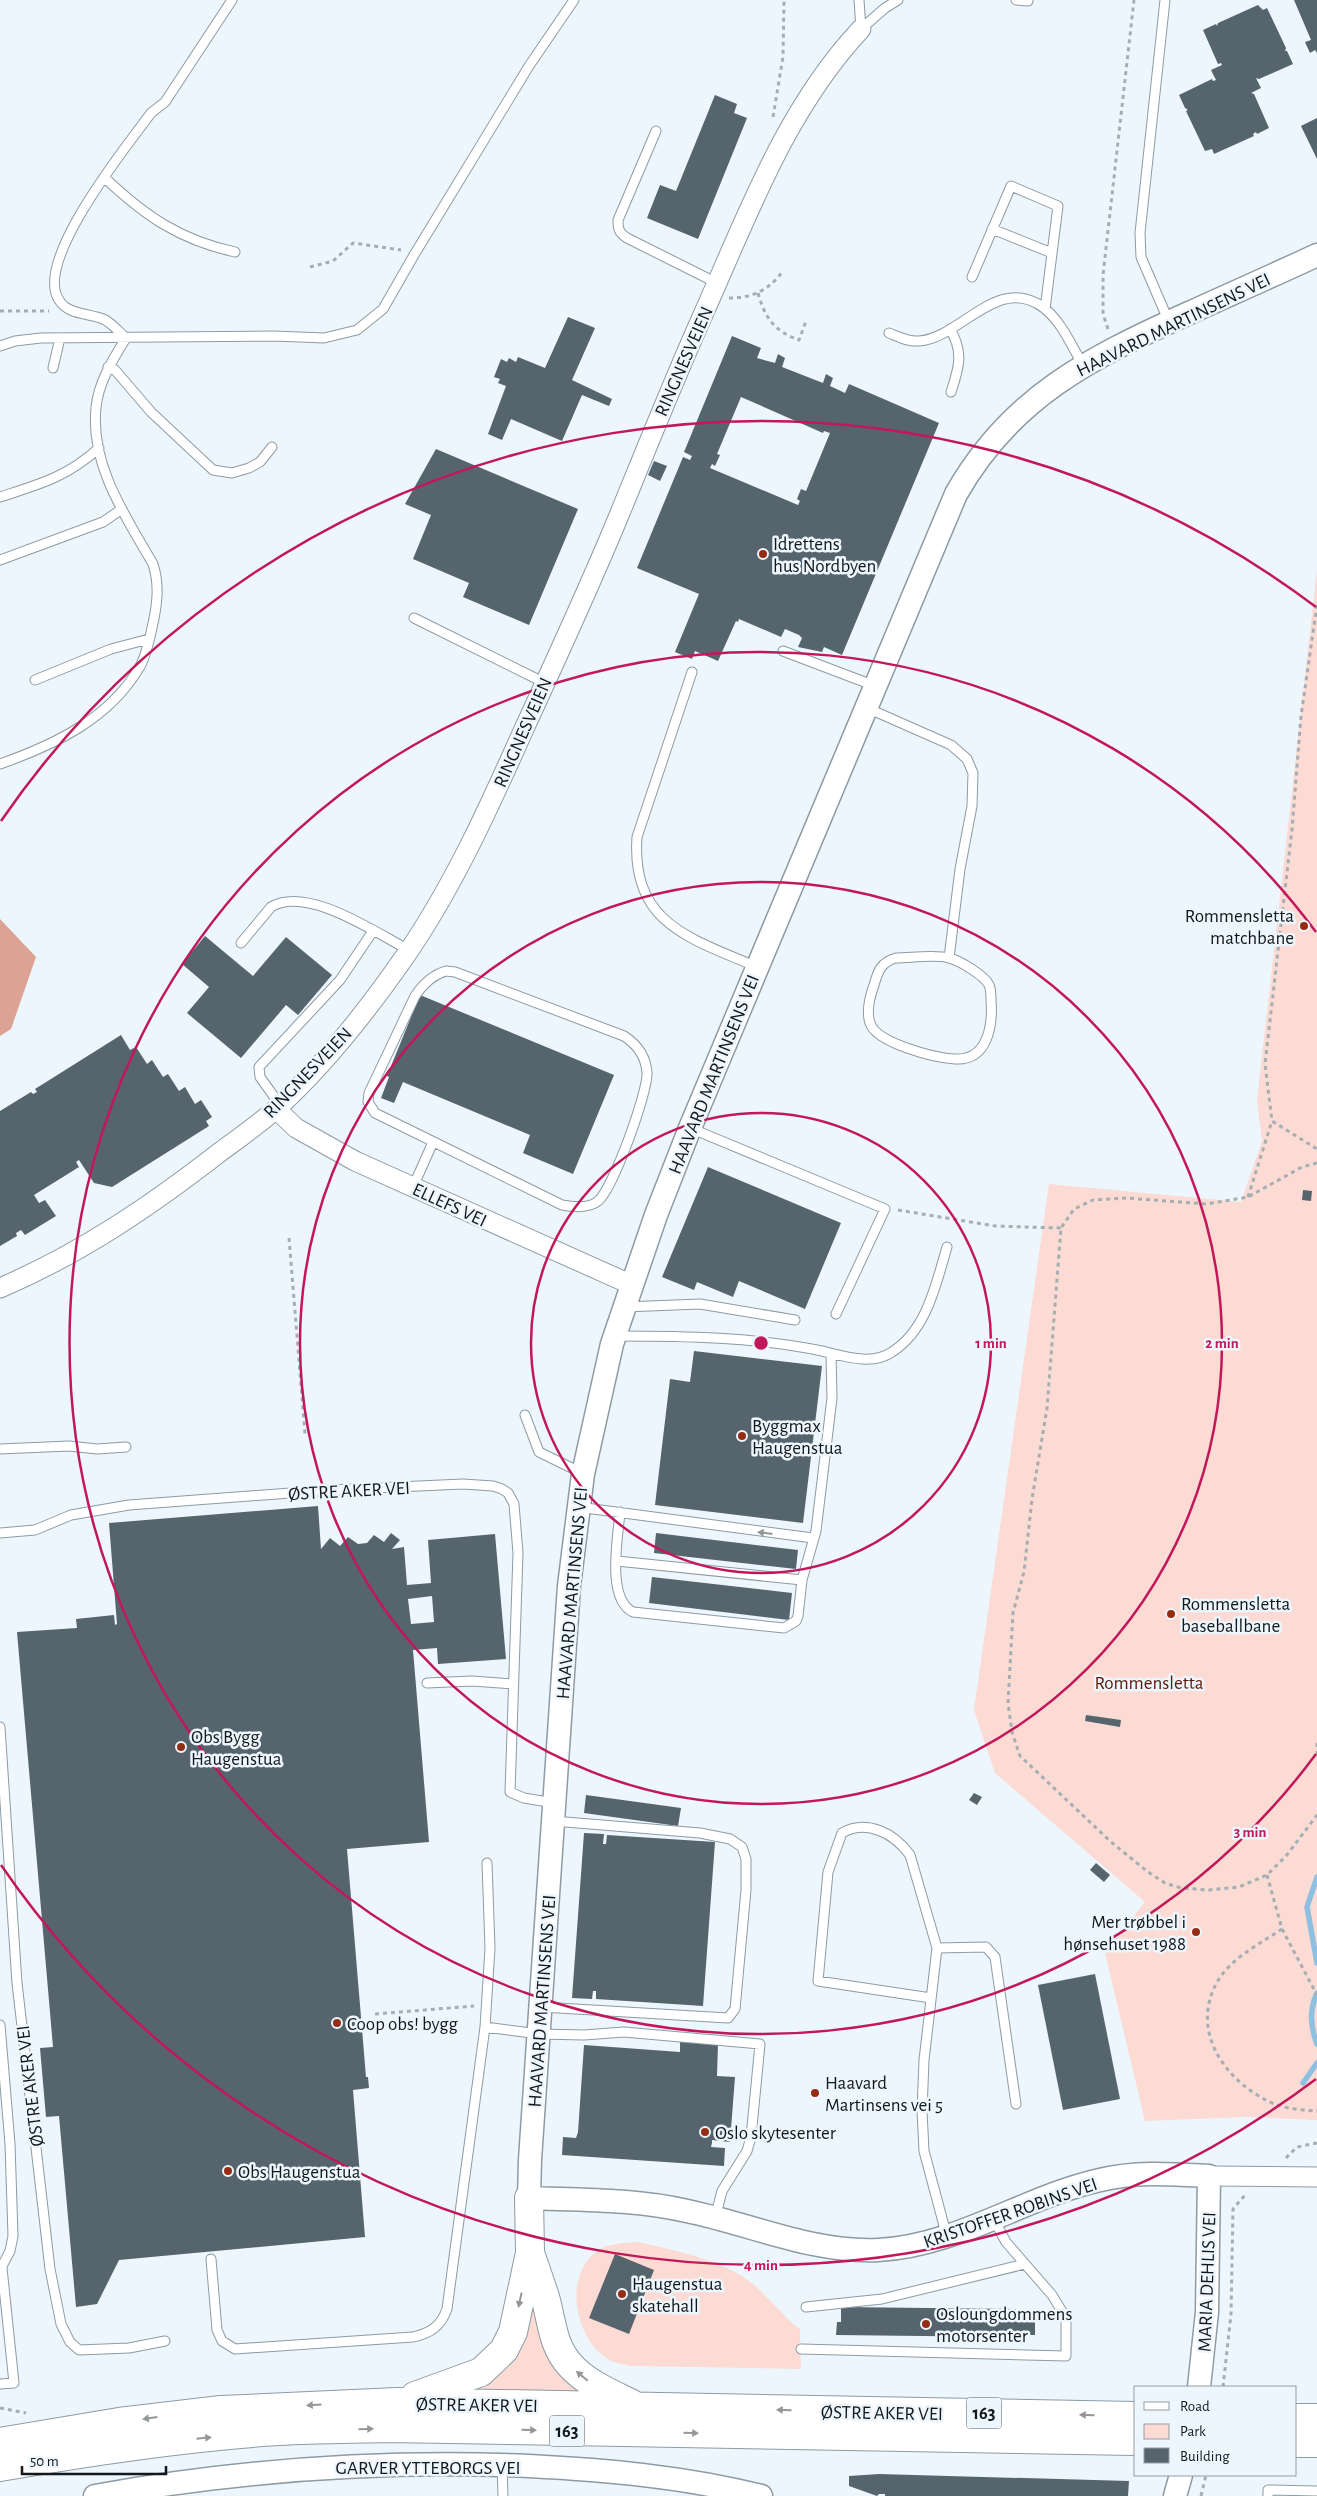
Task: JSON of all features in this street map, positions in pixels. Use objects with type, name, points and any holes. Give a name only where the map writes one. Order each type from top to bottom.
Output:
[{"type":"highway","points":[[397,2402],[464,2380],[481,2372],[493,2363],[504,2350],[513,2332],[530,2253],[529,2198]]},
{"type":"highway","points":[[530,2253],[545,2299],[554,2339],[570,2366],[599,2388],[640,2407]]},
{"type":"highway","name":"ØSTRE AKER VEI","points":[[0,2442],[119,2422],[214,2411],[397,2402],[1134,2416]]},
{"type":"highway","points":[[1297,2418],[1317,2418]]},
{"type":"highway","name":"ØSTRE AKER VEI","points":[[0,2467],[123,2448],[224,2436],[280,2431],[389,2428],[1134,2441]]},
{"type":"highway","points":[[1297,2443],[1317,2444]]},
{"type":"street","name":"RINGNESVEIEN","points":[[0,1288],[68,1255],[117,1227],[167,1193],[278,1107],[320,1064],[368,1006],[409,950],[450,883],[486,813],[619,516],[664,402],[788,128],[839,52],[861,29]]},
{"type":"street","name":"HAAVARD MARTINSENS VEI","points":[[529,2198],[569,1586],[578,1507],[599,1398],[615,1336],[656,1215],[690,1128],[956,494],[970,470],[993,439],[1021,410],[1084,365],[1169,322],[1317,255]]},
{"type":"street","name":"ELLEFS VEI","points":[[278,1107],[296,1128],[318,1142],[413,1187],[632,1285]]},
{"type":"street","name":"KRISTOFFER ROBINS VEI","points":[[529,2198],[622,2201],[688,2211],[823,2246],[853,2250],[906,2247],[947,2237],[1070,2188],[1100,2180],[1153,2173],[1209,2176],[1317,2177]]},
{"type":"street","name":"MARIA DEHLIS VEI","points":[[1199,2386],[1207,2312],[1209,2176]]},
{"type":"street","name":"GARVER YTTEBORGS VEI","points":[[95,2496],[160,2491],[261,2472],[338,2466],[502,2465],[644,2475],[702,2483],[761,2496]]},
{"type":"street","points":[[1175,2496],[1181,2476]]},
{"type":"lane","points":[[126,338],[105,319],[67,309],[58,300],[54,285],[54,274],[62,250],[78,217],[151,112],[164,102],[232,0]]},
{"type":"lane","points":[[0,346],[15,341],[60,338],[254,336],[324,338],[356,330],[383,309],[529,66],[574,0]]},
{"type":"lane","points":[[859,0],[861,29]]},
{"type":"lane","points":[[861,29],[884,8],[898,0]]},
{"type":"lane","points":[[1016,0],[1028,1]]},
{"type":"lane","points":[[1167,3],[1140,233],[1140,258],[1169,322]]},
{"type":"lane","points":[[656,130],[618,220],[618,228],[621,234],[627,238],[714,290]]},
{"type":"lane","points":[[105,178],[126,197],[167,228],[206,245],[235,252]]},
{"type":"lane","points":[[972,277],[1011,186],[1058,206],[1045,309]]},
{"type":"lane","points":[[992,229],[1052,253]]},
{"type":"lane","points":[[890,333],[908,340],[930,339],[950,329],[972,314],[1004,300],[1027,300],[1045,309],[1064,332],[1084,365]]},
{"type":"lane","points":[[950,329],[957,341],[960,353],[959,365],[951,392]]},
{"type":"lane","points":[[53,368],[60,338]]},
{"type":"lane","points":[[0,764],[48,746],[72,733],[99,713],[123,692],[140,667],[149,639],[158,601],[156,573],[153,564],[108,481],[95,432],[96,406],[108,367],[126,338]]},
{"type":"lane","points":[[108,367],[115,370],[151,412],[213,470],[232,473],[249,468],[260,462],[272,447]]},
{"type":"lane","points":[[0,498],[60,477],[82,463],[99,448]]},
{"type":"lane","points":[[0,560],[103,522],[122,509]]},
{"type":"lane","points":[[414,618],[545,683]]},
{"type":"lane","points":[[35,680],[111,648],[149,639]]},
{"type":"lane","points":[[783,651],[875,686]]},
{"type":"lane","points":[[692,672],[636,837],[635,856],[638,878],[644,896],[656,913],[673,927],[693,939],[757,967]]},
{"type":"lane","points":[[866,707],[952,745],[967,759],[973,773],[972,806],[960,870],[949,958]]},
{"type":"lane","points":[[241,943],[271,907],[278,903],[294,900],[323,907],[409,950]]},
{"type":"lane","points":[[278,1107],[260,1077],[259,1067],[340,980],[373,931]]},
{"type":"lane","points":[[896,958],[949,958],[984,977],[990,986],[993,1018],[988,1040],[981,1049],[970,1056],[955,1059],[900,1046],[874,1030],[870,1023],[868,1011],[881,965],[896,958]]},
{"type":"lane","points":[[455,972],[624,1036],[634,1042],[646,1064],[646,1086],[616,1171],[604,1196],[596,1203],[573,1207],[562,1205],[433,1142],[375,1113],[368,1102],[374,1081],[415,996],[421,987],[436,974],[455,972]]},
{"type":"lane","points":[[690,1128],[885,1208],[836,1314]]},
{"type":"lane","points":[[413,1187],[433,1142]]},
{"type":"lane","points":[[615,1336],[677,1336],[788,1345],[831,1354],[874,1358],[893,1352],[918,1327],[947,1247]]},
{"type":"lane","points":[[624,1308],[700,1304],[795,1320]]},
{"type":"lane","points":[[620,1512],[616,1576],[620,1601],[633,1612],[784,1628],[796,1622],[802,1580],[813,1538],[832,1398],[831,1354]]},
{"type":"lane","name":"HAAVARD MARTINSENS VEI","points":[[525,1415],[540,1452],[583,1474]]},
{"type":"lane","points":[[0,1449],[69,1446],[97,1449],[126,1447]]},
{"type":"lane","name":"ØSTRE AKER VEI","points":[[0,1533],[35,1530],[71,1515],[129,1505],[330,1490],[463,1484],[493,1486],[508,1493],[514,1504],[518,1553],[510,1792],[553,1812]]},
{"type":"lane","points":[[578,1507],[813,1538]]},
{"type":"lane","points":[[617,1562],[802,1580]]},
{"type":"lane","points":[[427,1683],[472,1681],[513,1684]]},
{"type":"lane","name":"ØSTRE AKER VEI","points":[[0,1727],[17,1983],[50,2269],[61,2324],[70,2342],[79,2350],[129,2348],[165,2341]]},
{"type":"lane","points":[[540,2007],[728,2018],[735,2009],[746,1890],[746,1859],[742,1847],[730,1839],[553,1812]]},
{"type":"lane","points":[[931,1998],[818,1981],[828,1872],[842,1833],[854,1826],[885,1832],[901,1842],[910,1855],[937,1948],[924,2060],[924,2151],[947,2237]]},
{"type":"lane","points":[[211,2259],[217,2330],[222,2341],[235,2349],[413,2336],[430,2332],[437,2326],[447,2309],[484,2026],[490,1948],[487,1863]]},
{"type":"lane","points":[[937,1948],[986,1948],[995,1957],[1016,2104]]},
{"type":"lane","name":"ØSTRE AKER VEI","points":[[0,2025],[10,2144],[13,2228],[10,2251],[1,2269],[14,2383],[0,2384]]},
{"type":"lane","points":[[484,2026],[539,2034],[584,2035],[624,2032],[760,2044],[751,2137],[747,2151],[722,2191],[715,2218]]},
{"type":"lane","points":[[800,2349],[1066,2356],[1066,2318],[1052,2295],[1006,2242],[994,2219]]},
{"type":"lane","points":[[806,2307],[882,2300],[1025,2264]]},
{"type":"lane","points":[[502,2465],[503,2496]]},
{"type":"lane","points":[[1268,2496],[1268,2490],[1317,2491]]},
{"type":"path","points":[[779,149],[771,126],[783,57],[784,0]]},
{"type":"path","points":[[1117,347],[1103,314],[1102,291],[1134,0]]},
{"type":"path","points":[[310,267],[333,261],[353,243],[398,249],[414,255]]},
{"type":"path","points":[[714,290],[738,298],[758,294],[772,286],[783,271]]},
{"type":"path","points":[[758,294],[763,309],[778,331],[799,340],[806,321]]},
{"type":"path","points":[[0,311],[72,311]]},
{"type":"path","points":[[1248,1197],[1272,1121],[1265,1064],[1292,829],[1300,716],[1317,606]]},
{"type":"path","points":[[1272,1121],[1317,1148]]},
{"type":"path","points":[[1317,1163],[1302,1167],[1248,1197],[1208,1204],[1126,1198],[1093,1200],[1074,1209],[1061,1228],[1047,1408],[1032,1498],[1024,1572],[1013,1613],[1008,1703],[1012,1732],[1020,1756],[1111,1842],[1148,1872],[1165,1883],[1181,1888],[1209,1890],[1239,1887],[1267,1875],[1286,1856],[1317,1815]]},
{"type":"path","points":[[885,1208],[995,1226],[1061,1228]]},
{"type":"path","points":[[289,1238],[305,1434]]},
{"type":"path","points":[[1317,1744],[1317,1757]]},
{"type":"path","points":[[1267,1875],[1282,1929],[1317,1995]]},
{"type":"path","points":[[1282,1929],[1233,1963],[1220,1978],[1210,1997],[1207,2018],[1209,2037],[1217,2056],[1244,2085],[1272,2103],[1301,2110],[1317,2111]]},
{"type":"path","points":[[375,2014],[486,2004]]},
{"type":"path","points":[[1284,2161],[1297,2147],[1317,2143]]},
{"type":"path","points":[[1223,2386],[1231,2314],[1232,2209],[1245,2194]]},
{"type":"path","points":[[1201,2496],[1206,2476]]},
{"type":"green space","name":"Rommensletta","points":[[1317,570],[1317,2120],[1246,2117],[1145,2121],[1105,1953],[1145,1902],[995,1773],[974,1710],[1049,1184],[1241,1202],[1262,1141],[1257,1100]]},
{"type":"green space","points":[[638,2242],[682,2252],[714,2262],[728,2268],[753,2284],[800,2329],[801,2369],[630,2366],[611,2361],[599,2352],[589,2339],[577,2308],[579,2276],[586,2262],[601,2248]]},
{"type":"green space","points":[[533,2300],[588,2393],[466,2390]]},
{"type":"shaded area","points":[[0,919],[36,957],[11,1029],[0,1036]]},
{"type":"building","points":[[1294,0],[1317,0],[1317,53],[1315,50],[1310,53],[1305,42],[1311,40]]},
{"type":"building","points":[[1258,5],[1263,10],[1267,8],[1286,48],[1285,51],[1287,51],[1293,64],[1259,79],[1256,78],[1261,88],[1251,93],[1254,94],[1269,128],[1257,134],[1256,132],[1253,134],[1254,136],[1214,154],[1212,149],[1205,151],[1186,111],[1188,110],[1185,108],[1179,95],[1212,79],[1213,81],[1216,80],[1211,70],[1222,65],[1221,63],[1218,64],[1203,30],[1216,24],[1217,26],[1218,23]]},
{"type":"building","points":[[715,95],[737,104],[734,113],[747,118],[698,239],[647,218],[660,185],[676,191]]},
{"type":"building","points":[[1317,118],[1317,159],[1301,126]]},
{"type":"building","points":[[568,317],[595,328],[572,380],[612,399],[609,406],[582,395],[562,441],[511,419],[502,440],[488,434],[506,386],[498,383],[500,379],[494,377],[501,359],[507,362],[509,358],[516,362],[518,357],[545,368]]},
{"type":"building","points":[[732,336],[761,348],[757,358],[775,363],[778,354],[785,358],[782,367],[823,383],[826,374],[833,378],[830,386],[845,393],[849,384],[939,423],[842,655],[824,647],[822,652],[798,647],[802,638],[799,635],[785,629],[781,637],[739,619],[738,622],[736,621],[718,661],[695,651],[692,659],[675,652],[699,594],[637,568],[683,457],[690,460],[692,456],[684,452]],"holes":[[[741,397],[823,433],[824,431],[830,433],[806,491],[801,489],[797,499],[800,501],[798,505],[710,468],[712,464],[715,466],[720,455],[717,454]]]},
{"type":"building","points":[[436,449],[578,509],[529,625],[463,597],[469,583],[413,559],[431,515],[405,504]]},
{"type":"building","points":[[654,461],[667,466],[660,481],[648,475]]},
{"type":"building","points":[[205,936],[253,976],[286,937],[332,975],[298,1015],[286,1005],[241,1058],[187,1013],[209,987],[182,964]]},
{"type":"building","points":[[420,995],[614,1075],[573,1174],[523,1153],[530,1135],[403,1082],[394,1103],[381,1098],[389,1077],[387,1076]]},
{"type":"building","points":[[121,1035],[130,1050],[136,1047],[147,1064],[152,1060],[163,1077],[168,1074],[179,1091],[185,1087],[195,1104],[201,1100],[212,1117],[206,1121],[209,1126],[112,1187],[94,1183],[79,1160],[76,1162],[79,1167],[34,1195],[39,1203],[45,1200],[56,1216],[25,1235],[21,1230],[16,1233],[17,1236],[0,1246],[0,1111],[31,1092],[33,1094],[37,1092],[35,1089]]},
{"type":"building","points":[[708,1167],[841,1223],[805,1309],[739,1281],[733,1297],[697,1282],[694,1290],[662,1277]]},
{"type":"building","points":[[1303,1190],[1312,1191],[1311,1201],[1302,1200]]},
{"type":"building","points":[[694,1351],[822,1366],[803,1523],[655,1505],[670,1379],[690,1382]]},
{"type":"building","points":[[318,1506],[321,1549],[330,1538],[340,1546],[348,1537],[358,1544],[367,1543],[374,1535],[384,1542],[391,1533],[400,1540],[392,1549],[404,1547],[407,1585],[431,1583],[428,1540],[495,1534],[506,1659],[438,1664],[437,1648],[413,1650],[429,1842],[347,1849],[366,2077],[368,2077],[369,2088],[353,2090],[365,2237],[119,2260],[97,2304],[76,2307],[59,2116],[46,2117],[40,2048],[53,2047],[17,1632],[77,1628],[76,1619],[114,1615],[115,1625],[117,1624],[109,1523]],"holes":[[[432,1596],[434,1622],[411,1624],[408,1599]]]},
{"type":"building","points":[[656,1533],[798,1550],[796,1569],[654,1553]]},
{"type":"building","points":[[652,1577],[792,1593],[789,1620],[649,1603]]},
{"type":"building","points":[[1086,1715],[1121,1720],[1120,1727],[1085,1721]]},
{"type":"building","points":[[974,1793],[982,1797],[977,1805],[969,1800]]},
{"type":"building","points":[[586,1795],[681,1808],[678,1826],[584,1813]]},
{"type":"building","points":[[584,1833],[604,1834],[603,1844],[606,1844],[607,1835],[715,1842],[703,2006],[596,1999],[596,1991],[593,1991],[592,1999],[572,1998]]},
{"type":"building","points":[[1096,1863],[1110,1875],[1104,1882],[1090,1870]]},
{"type":"building","points":[[1095,1974],[1120,2099],[1063,2110],[1038,1985]]},
{"type":"building","points":[[680,2042],[718,2044],[717,2076],[735,2077],[730,2142],[712,2140],[711,2147],[725,2148],[724,2166],[562,2155],[563,2137],[576,2138],[578,2132],[584,2045],[680,2052]]},
{"type":"building","name":"Haugenstua skatehall","points":[[615,2254],[654,2270],[629,2334],[589,2318]]},
{"type":"building","name":"Osloungdommens motorsenter","points":[[841,2307],[1016,2309],[1016,2314],[1035,2314],[1035,2335],[1008,2335],[1008,2337],[836,2335],[837,2322],[841,2322]]},
{"type":"building","points":[[879,2474],[1129,2481],[1128,2496],[885,2496],[885,2494],[879,2494],[877,2496],[849,2486],[849,2476]]},
{"type":"waterway","points":[[1317,1877],[1307,1907],[1317,1963]]},
{"type":"waterway","points":[[1317,1993],[1311,2018],[1317,2044]]},
{"type":"waterway","points":[[1303,2083],[1317,2063]]},
{"type":"place","name":"Idrettens hus Nordbyen","points":[[763,554]]},
{"type":"place","name":"Rommensletta matchbane","points":[[1304,926]]},
{"type":"place","name":"Byggmax Haugenstua","points":[[742,1436]]},
{"type":"place","name":"Rommensletta baseballbane","points":[[1171,1614]]},
{"type":"place","name":"Obs Bygg Haugenstua","points":[[181,1747]]},
{"type":"place","name":"Mer trøbbel i hønsehuset 1988","points":[[1196,1932]]},
{"type":"place","name":"Coop obs! bygg","points":[[337,2023]]},
{"type":"place","name":"Haavard Martinsens vei 5","points":[[815,2093]]},
{"type":"place","name":"Oslo skytesenter","points":[[705,2132]]},
{"type":"place","name":"Obs Haugenstua","points":[[228,2171]]},
{"type":"place","name":"Haugenstua skatehall","points":[[622,2294]]},
{"type":"place","name":"Osloungdommens motorsenter","points":[[926,2324]]}]
